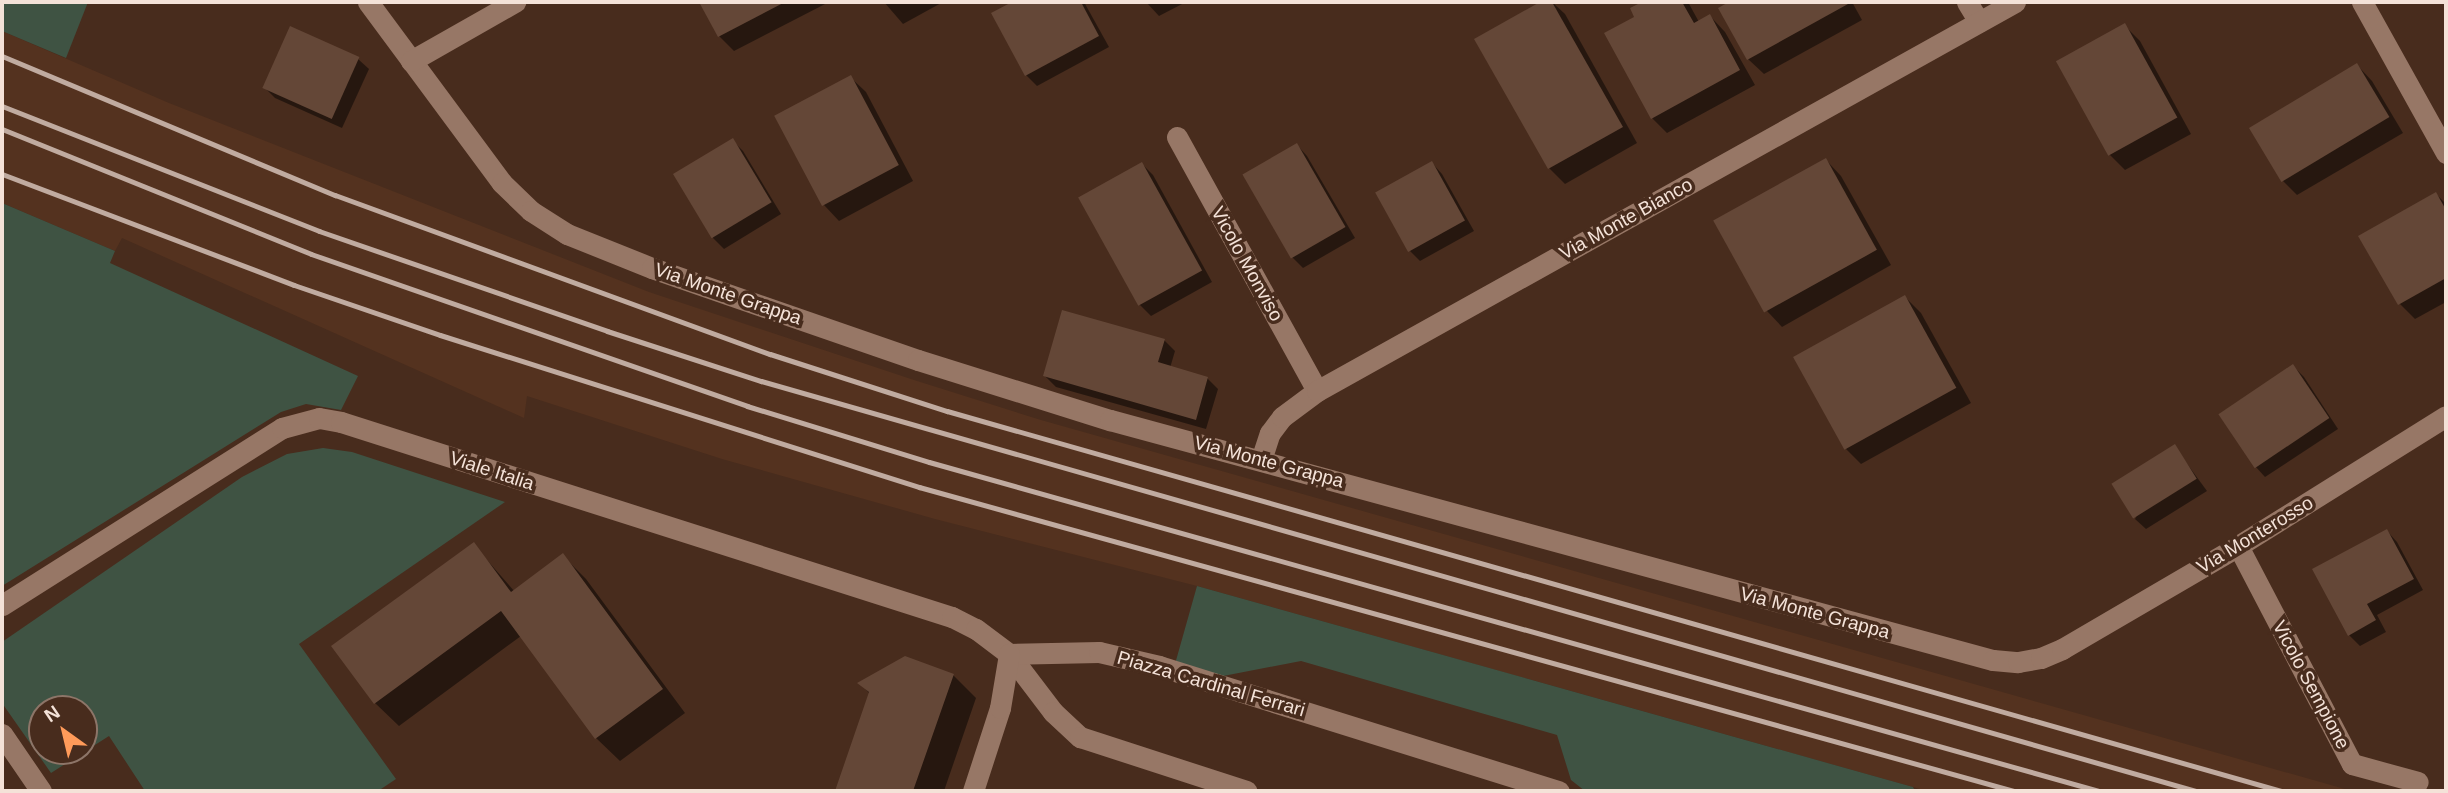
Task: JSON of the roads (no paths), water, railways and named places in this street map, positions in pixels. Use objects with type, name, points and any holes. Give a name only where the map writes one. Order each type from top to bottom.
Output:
[{"type":"street","name":"Via Monte Grappa","points":[[368,2],[502,183],[531,212],[567,234],[652,268],[918,360],[1110,420],[1962,653],[2018,662],[2041,658],[2062,649]]},
{"type":"street","points":[[411,61],[515,2]]},
{"type":"street","points":[[1967,2],[1979,22]]},
{"type":"street","name":"Via Monte Bianco","points":[[1261,460],[1270,433],[1282,417],[1317,391],[2015,2]]},
{"type":"street","points":[[2362,2],[2446,153]]},
{"type":"street","name":"Vicolo Monviso","points":[[1177,137],[1317,391]]},
{"type":"street","name":"Via Monterosso","points":[[2062,649],[2238,546],[2446,416]]},
{"type":"street","name":"Viale Italia","points":[[2,605],[282,428],[319,418],[341,422],[952,617],[976,629],[1009,654]]},
{"type":"street","name":"Vicolo Sempione","points":[[2238,546],[2352,764],[2418,782]]},
{"type":"street","name":"Piazza Cardinal Ferrari","points":[[1009,654],[1091,652],[1159,666],[1559,791]]},
{"type":"street","points":[[973,791],[1000,708],[1009,654]]},
{"type":"street","points":[[1009,654],[1053,712],[1080,737],[1246,791]]},
{"type":"street","points":[[2,734],[41,791]]},
{"type":"railway","points":[[2,56],[335,195],[770,354],[947,411],[2281,791]]},
{"type":"railway","points":[[2,106],[319,231],[607,331],[761,381],[2196,791]]},
{"type":"railway","points":[[2,129],[311,254],[747,406],[929,462],[2099,791]]},
{"type":"railway","points":[[2,174],[294,285],[440,335],[919,487],[2014,791]]}]
